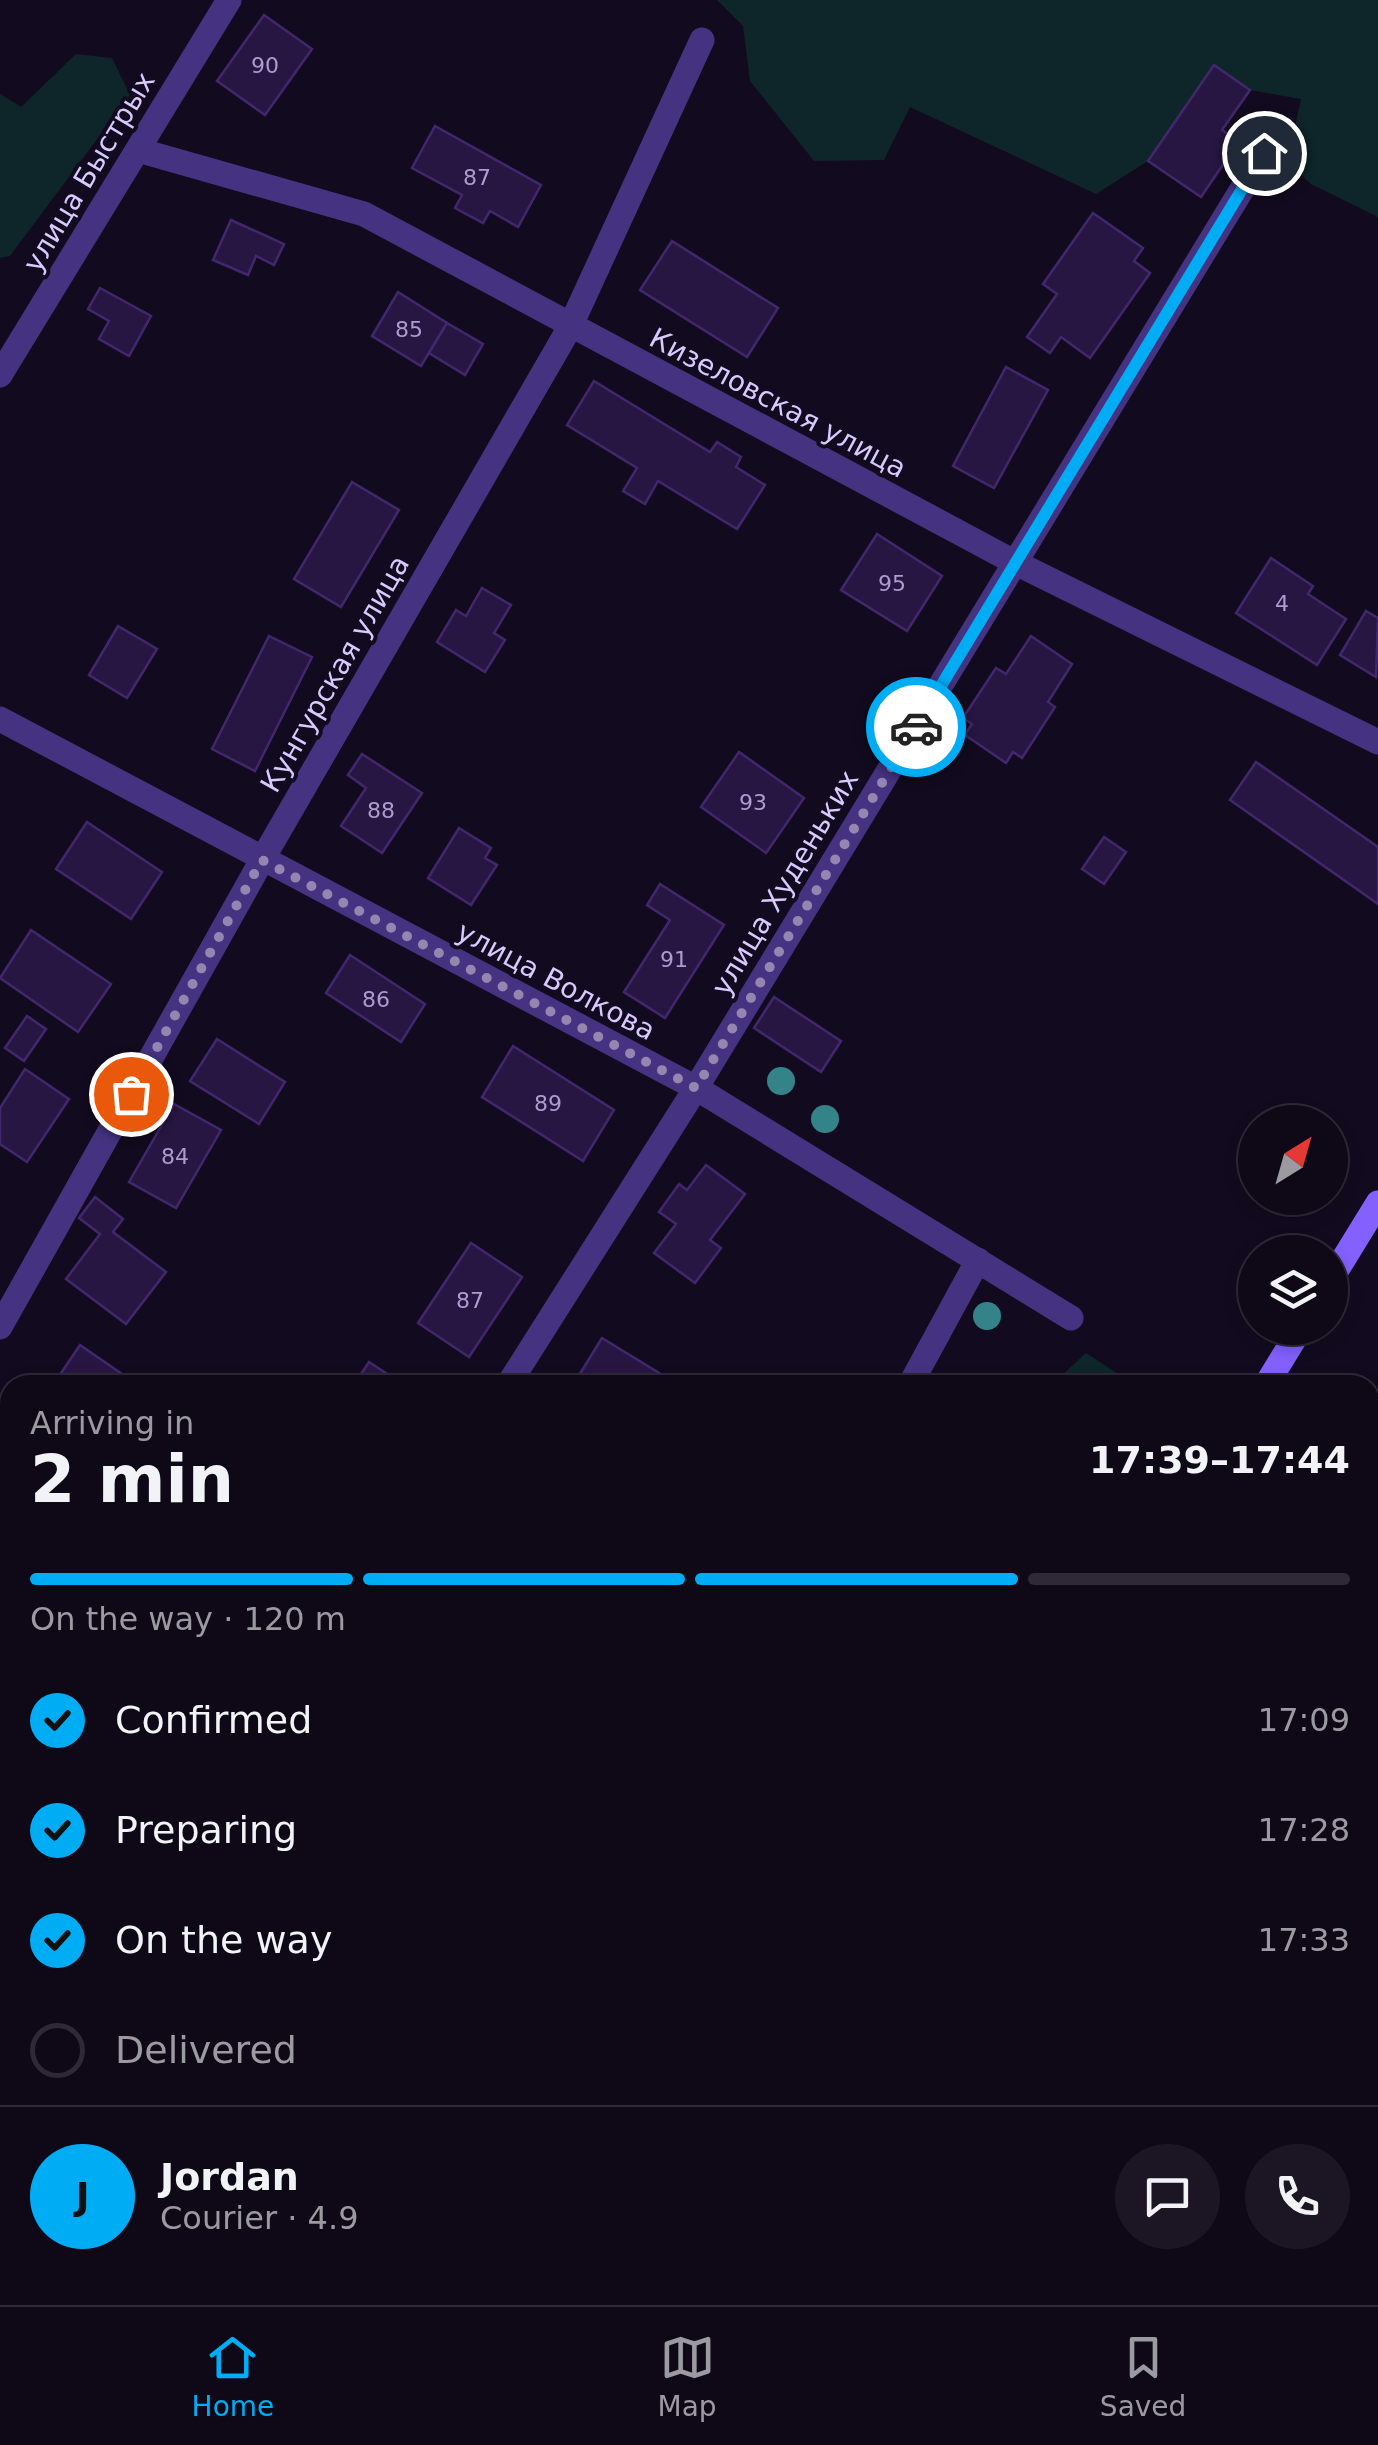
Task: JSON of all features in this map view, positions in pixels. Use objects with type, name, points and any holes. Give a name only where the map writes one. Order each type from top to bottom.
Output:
[{"type":"street","name":"улица Быстрых","points":[[0,375],[229,0]]},
{"type":"street","name":"Кунгурская улица","points":[[0,1327],[262,860],[570,327],[702,40]]},
{"type":"street","name":"Кизеловская улица","points":[[138,150],[364,214],[1016,563],[1378,742]]},
{"type":"street","name":"улица Худеньких","points":[[514,1375],[696,1088],[1264,153]]},
{"type":"street","name":"улица Волкова","points":[[0,719],[696,1088],[1071,1318]]},
{"type":"street","points":[[1348,1252],[1378,1203]]},
{"type":"street","points":[[915,1375],[978,1260]]},
{"type":"street","points":[[1272,1375],[1291,1345]]},
{"type":"green space","points":[[717,0],[1378,0],[1378,217],[1311,184],[1287,162],[1301,99],[1250,90],[1214,66],[1148,161],[1096,194],[910,107],[884,160],[814,161],[750,81],[743,26]]},
{"type":"green space","points":[[76,54],[112,58],[130,95],[10,256],[0,258],[0,94],[21,107]]},
{"type":"green space","points":[[1086,1353],[1120,1375],[1062,1375]]},
{"type":"building","points":[[264,15],[312,49],[265,115],[217,81]]},
{"type":"building","points":[[1214,65],[1250,90],[1222,130],[1239,141],[1201,197],[1148,161]]},
{"type":"building","points":[[435,126],[541,185],[518,227],[490,211],[483,223],[455,208],[462,195],[412,168]]},
{"type":"building","points":[[1093,213],[1143,248],[1134,261],[1150,273],[1090,358],[1061,337],[1050,353],[1027,337],[1057,294],[1043,284]]},
{"type":"building","points":[[231,220],[284,244],[274,265],[256,256],[248,275],[213,260]]},
{"type":"building","points":[[672,241],[778,308],[747,357],[640,290]]},
{"type":"building","points":[[100,288],[151,316],[129,356],[99,339],[109,321],[88,309]]},
{"type":"building","points":[[398,292],[447,323],[421,366],[372,336]]},
{"type":"building","points":[[447,323],[483,344],[465,375],[429,353]]},
{"type":"building","points":[[1006,367],[1048,390],[994,488],[953,466]]},
{"type":"building","points":[[594,381],[710,452],[717,442],[741,457],[736,467],[765,485],[737,529],[658,481],[645,504],[623,491],[637,468],[567,425]]},
{"type":"building","points":[[352,482],[399,510],[341,607],[294,579]]},
{"type":"building","points":[[877,534],[942,576],[907,631],[841,590]]},
{"type":"building","points":[[1271,558],[1313,586],[1308,594],[1346,619],[1317,665],[1236,613]]},
{"type":"building","points":[[482,588],[511,605],[494,633],[505,640],[485,672],[437,642],[456,610],[466,616]]},
{"type":"building","points":[[1366,611],[1378,618],[1376,677],[1340,655]]},
{"type":"building","points":[[118,626],[157,649],[127,698],[89,675]]},
{"type":"building","points":[[269,636],[312,657],[255,771],[212,749]]},
{"type":"building","points":[[1031,636],[1072,664],[1048,702],[1055,707],[1022,758],[1013,752],[1006,763],[965,735],[972,724],[963,718],[996,668],[1006,674]]},
{"type":"building","points":[[739,752],[804,798],[766,853],[701,807]]},
{"type":"building","points":[[362,754],[422,793],[382,853],[341,826],[366,788],[348,775]]},
{"type":"building","points":[[1256,762],[1378,847],[1378,904],[1230,800]]},
{"type":"building","points":[[87,822],[162,872],[131,919],[56,869]]},
{"type":"building","points":[[459,828],[491,848],[485,858],[497,865],[471,905],[428,878]]},
{"type":"building","points":[[1104,837],[1126,852],[1104,884],[1082,869]]},
{"type":"building","points":[[660,884],[724,925],[665,1018],[624,992],[670,920],[647,905]]},
{"type":"building","points":[[31,930],[111,984],[78,1032],[0,978]]},
{"type":"building","points":[[350,955],[425,1004],[401,1042],[326,993]]},
{"type":"building","points":[[774,997],[841,1041],[821,1072],[754,1028]]},
{"type":"building","points":[[27,1016],[46,1029],[24,1061],[5,1048]]},
{"type":"building","points":[[217,1039],[285,1082],[259,1124],[190,1081]]},
{"type":"building","points":[[513,1046],[614,1110],[583,1161],[482,1097]]},
{"type":"building","points":[[25,1069],[69,1099],[27,1162],[0,1144],[0,1108]]},
{"type":"building","points":[[174,1104],[221,1130],[176,1208],[129,1182]]},
{"type":"building","points":[[706,1165],[745,1194],[710,1240],[721,1248],[695,1283],[654,1253],[676,1224],[659,1212],[679,1184],[687,1190]]},
{"type":"building","points":[[95,1197],[123,1219],[113,1232],[166,1272],[126,1324],[66,1279],[100,1234],[79,1218]]},
{"type":"building","points":[[471,1243],[522,1277],[469,1357],[418,1323]]},
{"type":"building","points":[[602,1338],[659,1373],[658,1375],[579,1375]]},
{"type":"building","points":[[80,1345],[124,1375],[60,1375]]},
{"type":"building","points":[[369,1362],[389,1375],[361,1375]]},
{"type":"way so far","points":[[131,1094],[262,860],[696,1088],[916,727]]},
{"type":"route","points":[[916,727],[1264,153]]}]
